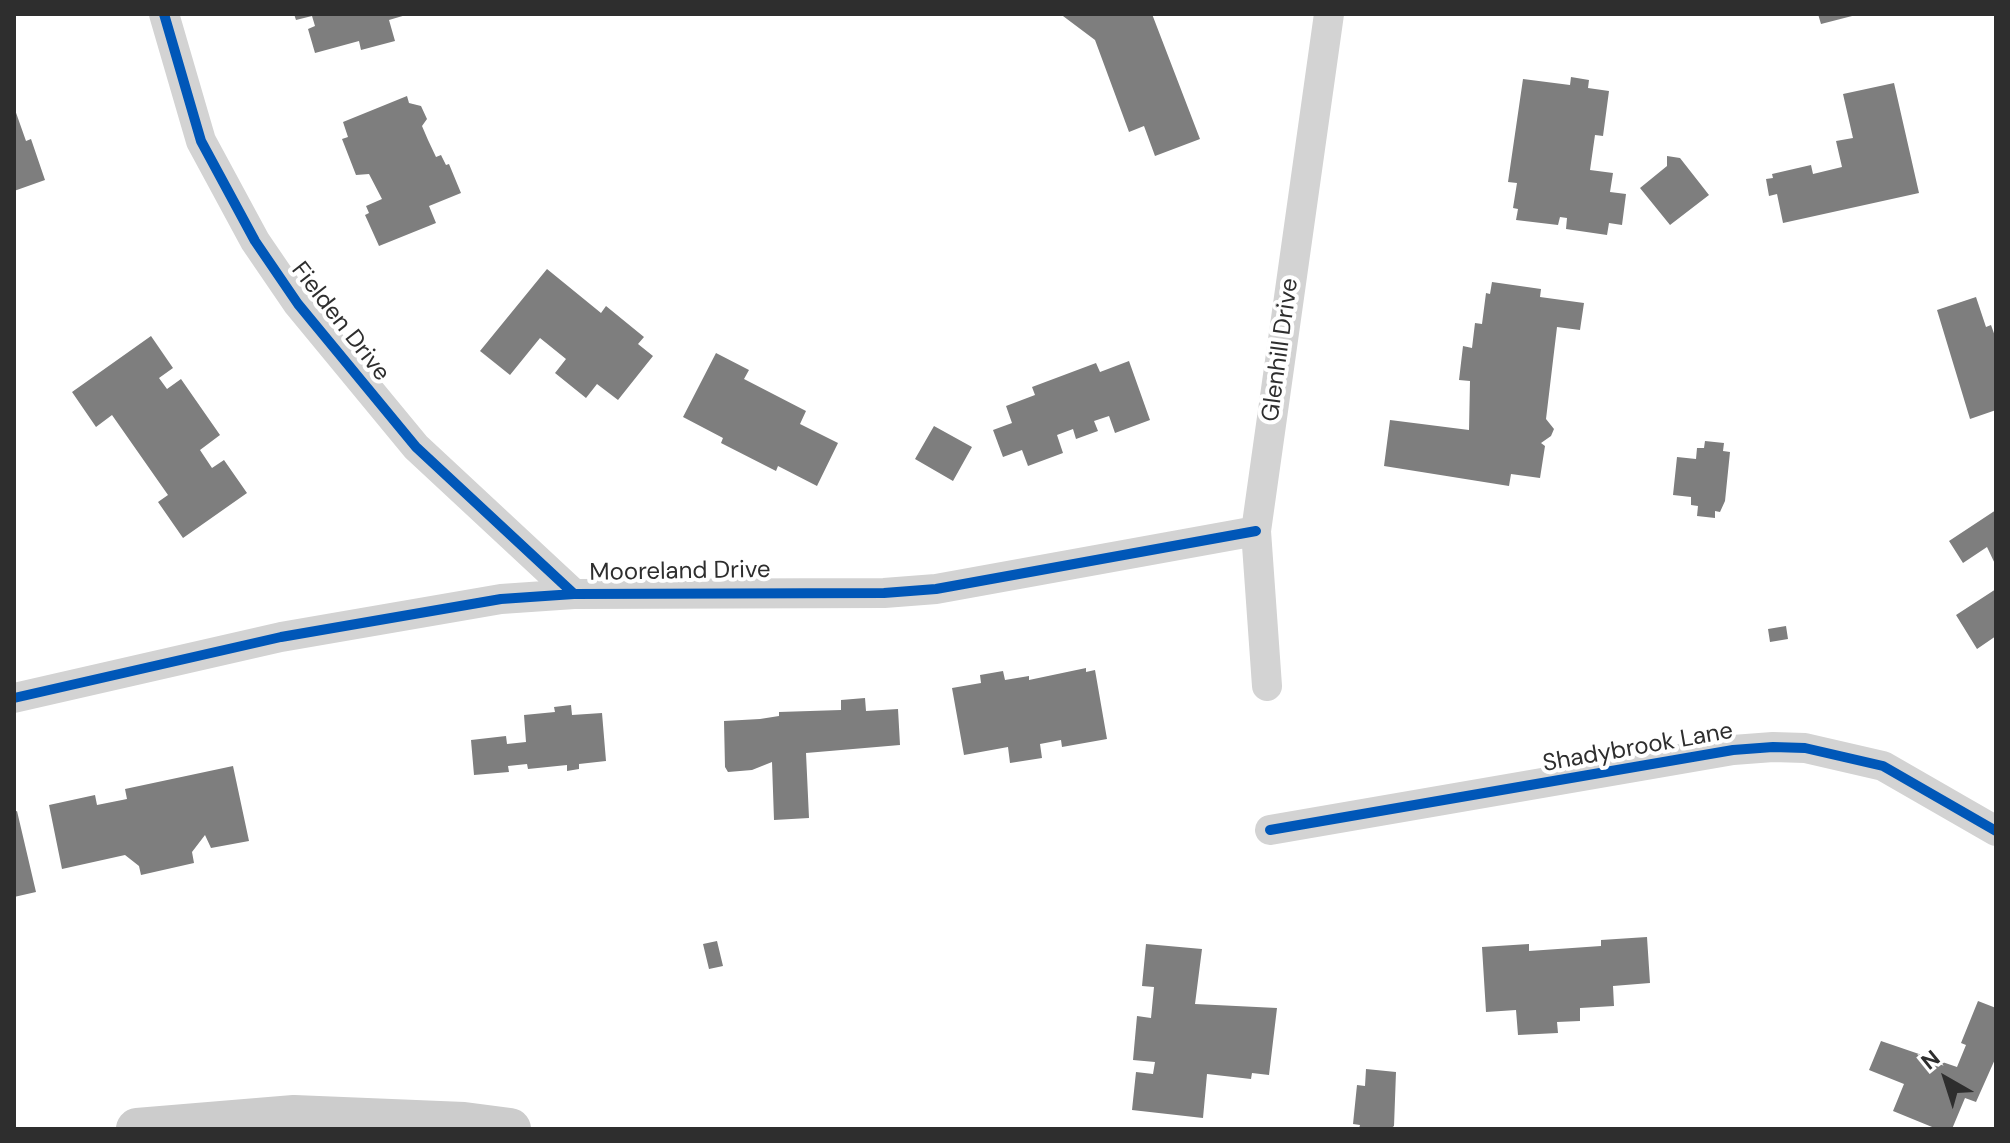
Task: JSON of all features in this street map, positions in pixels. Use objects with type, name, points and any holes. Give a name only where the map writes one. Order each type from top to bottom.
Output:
[{"type":"main road","points":[[137,1129],[294,1116],[464,1123],[510,1129]]},
{"type":"street","name":"Fielden Drive","points":[[164,14],[201,141],[255,241],[298,304],[416,447],[574,594]]},
{"type":"street","name":"Glenhill Drive","points":[[1267,686],[1256,531],[1329,14]]},
{"type":"street","name":"Mooreland Drive","points":[[14,698],[281,637],[432,609],[574,594],[884,593],[936,589],[1256,531]]},
{"type":"street","name":"Shadybrook Lane","points":[[1270,830],[1733,750],[1773,747],[1805,748],[1883,766],[1996,831]]},
{"type":"building","points":[[294,14],[406,15],[389,20],[395,41],[361,50],[359,41],[315,53],[308,29],[315,26],[312,16],[296,20]]},
{"type":"building","points":[[1152,14],[1200,139],[1155,156],[1144,126],[1129,132],[1095,40],[1063,16]]},
{"type":"building","points":[[1818,14],[1856,14],[1856,15],[1821,24]]},
{"type":"building","points":[[1571,77],[1589,80],[1588,88],[1609,91],[1603,136],[1595,135],[1590,170],[1613,173],[1610,192],[1626,194],[1622,225],[1609,223],[1607,235],[1566,229],[1567,218],[1560,217],[1558,225],[1516,220],[1518,209],[1513,208],[1517,183],[1508,182],[1523,79],[1570,85]]},
{"type":"building","points":[[1894,83],[1919,193],[1783,223],[1777,194],[1769,196],[1766,179],[1773,178],[1772,174],[1811,165],[1813,174],[1842,167],[1836,141],[1853,138],[1843,94]]},
{"type":"building","points":[[407,96],[409,103],[421,106],[427,119],[422,126],[428,140],[436,157],[441,155],[446,165],[449,164],[461,193],[429,206],[436,223],[379,246],[365,215],[369,213],[366,206],[382,199],[369,174],[356,175],[342,139],[348,137],[343,122]]},
{"type":"building","points":[[14,107],[26,141],[31,139],[45,180],[14,191]]},
{"type":"building","points":[[1667,156],[1680,158],[1709,195],[1670,225],[1640,188],[1667,166]]},
{"type":"building","points":[[547,269],[601,313],[606,306],[644,337],[638,344],[653,356],[618,400],[597,384],[586,398],[555,373],[566,359],[540,338],[510,375],[480,351]]},
{"type":"building","points":[[1492,282],[1541,289],[1540,297],[1584,303],[1580,330],[1557,327],[1546,419],[1554,429],[1551,436],[1541,443],[1545,446],[1540,478],[1511,474],[1509,486],[1384,466],[1390,420],[1469,430],[1470,381],[1459,380],[1463,346],[1472,348],[1475,323],[1482,324],[1486,293],[1490,294]]},
{"type":"building","points":[[1976,297],[1986,327],[1991,325],[1996,339],[1996,410],[1970,419],[1937,310]]},
{"type":"building","points":[[151,336],[173,368],[159,378],[167,389],[181,379],[220,435],[200,450],[212,468],[224,460],[247,493],[183,538],[158,502],[168,495],[112,415],[96,427],[72,392]]},
{"type":"building","points":[[716,353],[749,370],[744,379],[806,411],[800,424],[838,443],[817,486],[778,466],[776,471],[721,443],[723,438],[683,417]]},
{"type":"building","points":[[1129,361],[1150,420],[1115,433],[1109,416],[1094,421],[1098,431],[1076,439],[1073,429],[1057,435],[1063,453],[1028,466],[1022,450],[1003,457],[993,430],[1012,423],[1006,406],[1035,395],[1032,387],[1096,363],[1100,372]]},
{"type":"building","points":[[934,426],[972,447],[953,481],[915,459]]},
{"type":"building","points":[[1705,441],[1724,443],[1723,451],[1730,452],[1725,501],[1720,512],[1715,511],[1715,518],[1697,516],[1698,506],[1691,505],[1691,497],[1673,495],[1677,457],[1696,459],[1697,448],[1704,448]]},
{"type":"building","points":[[1996,510],[1996,566],[1987,547],[1963,563],[1949,541]]},
{"type":"building","points":[[1996,589],[1996,636],[1977,649],[1956,615]]},
{"type":"building","points":[[1786,626],[1788,639],[1770,642],[1768,629]]},
{"type":"building","points":[[1086,668],[1086,672],[1095,670],[1107,739],[1062,747],[1061,740],[1040,744],[1042,758],[1010,763],[1008,747],[964,755],[952,688],[981,683],[980,675],[1003,671],[1005,680],[1029,676],[1029,680]]},
{"type":"building","points":[[865,698],[866,711],[898,709],[900,745],[806,753],[809,818],[774,820],[772,762],[752,770],[728,772],[725,767],[724,721],[779,716],[779,712],[841,710],[841,700]]},
{"type":"building","points":[[571,705],[572,715],[602,713],[606,761],[579,764],[579,769],[567,771],[567,765],[528,769],[527,764],[508,766],[509,772],[474,775],[471,740],[506,736],[507,744],[526,742],[524,715],[555,712],[554,707]]},
{"type":"building","points":[[233,766],[249,841],[211,848],[205,835],[192,852],[194,863],[141,875],[139,866],[125,855],[62,869],[49,805],[95,795],[97,805],[127,799],[125,789]]},
{"type":"building","points":[[17,811],[36,892],[14,897],[14,812]]},
{"type":"building","points":[[1647,937],[1650,983],[1613,986],[1614,1006],[1580,1008],[1580,1021],[1557,1022],[1558,1033],[1518,1035],[1516,1010],[1486,1012],[1482,947],[1529,944],[1529,951],[1601,946],[1601,940]]},
{"type":"building","points":[[717,941],[723,966],[709,969],[703,944]]},
{"type":"building","points":[[1146,944],[1202,949],[1195,1004],[1277,1008],[1269,1075],[1252,1073],[1251,1079],[1207,1074],[1203,1118],[1132,1110],[1136,1072],[1153,1074],[1155,1062],[1133,1060],[1137,1016],[1151,1018],[1154,987],[1142,986]]},
{"type":"building","points":[[1978,1001],[1996,1008],[1996,1057],[1976,1102],[1965,1098],[1952,1129],[1937,1129],[1893,1111],[1904,1084],[1869,1070],[1881,1041],[1957,1067],[1966,1045],[1961,1043]]},
{"type":"building","points":[[1366,1069],[1396,1072],[1394,1126],[1390,1129],[1359,1129],[1360,1125],[1353,1124],[1357,1085],[1365,1086]]},
{"type":"cycle path","points":[[164,14],[201,141],[255,241],[298,304],[416,447],[574,594]]},
{"type":"cycle path","points":[[14,698],[281,637],[501,599],[574,594],[884,593],[936,589],[1256,531]]},
{"type":"cycle path","points":[[1270,830],[1733,750],[1773,747],[1805,748],[1883,766],[1996,831]]}]
